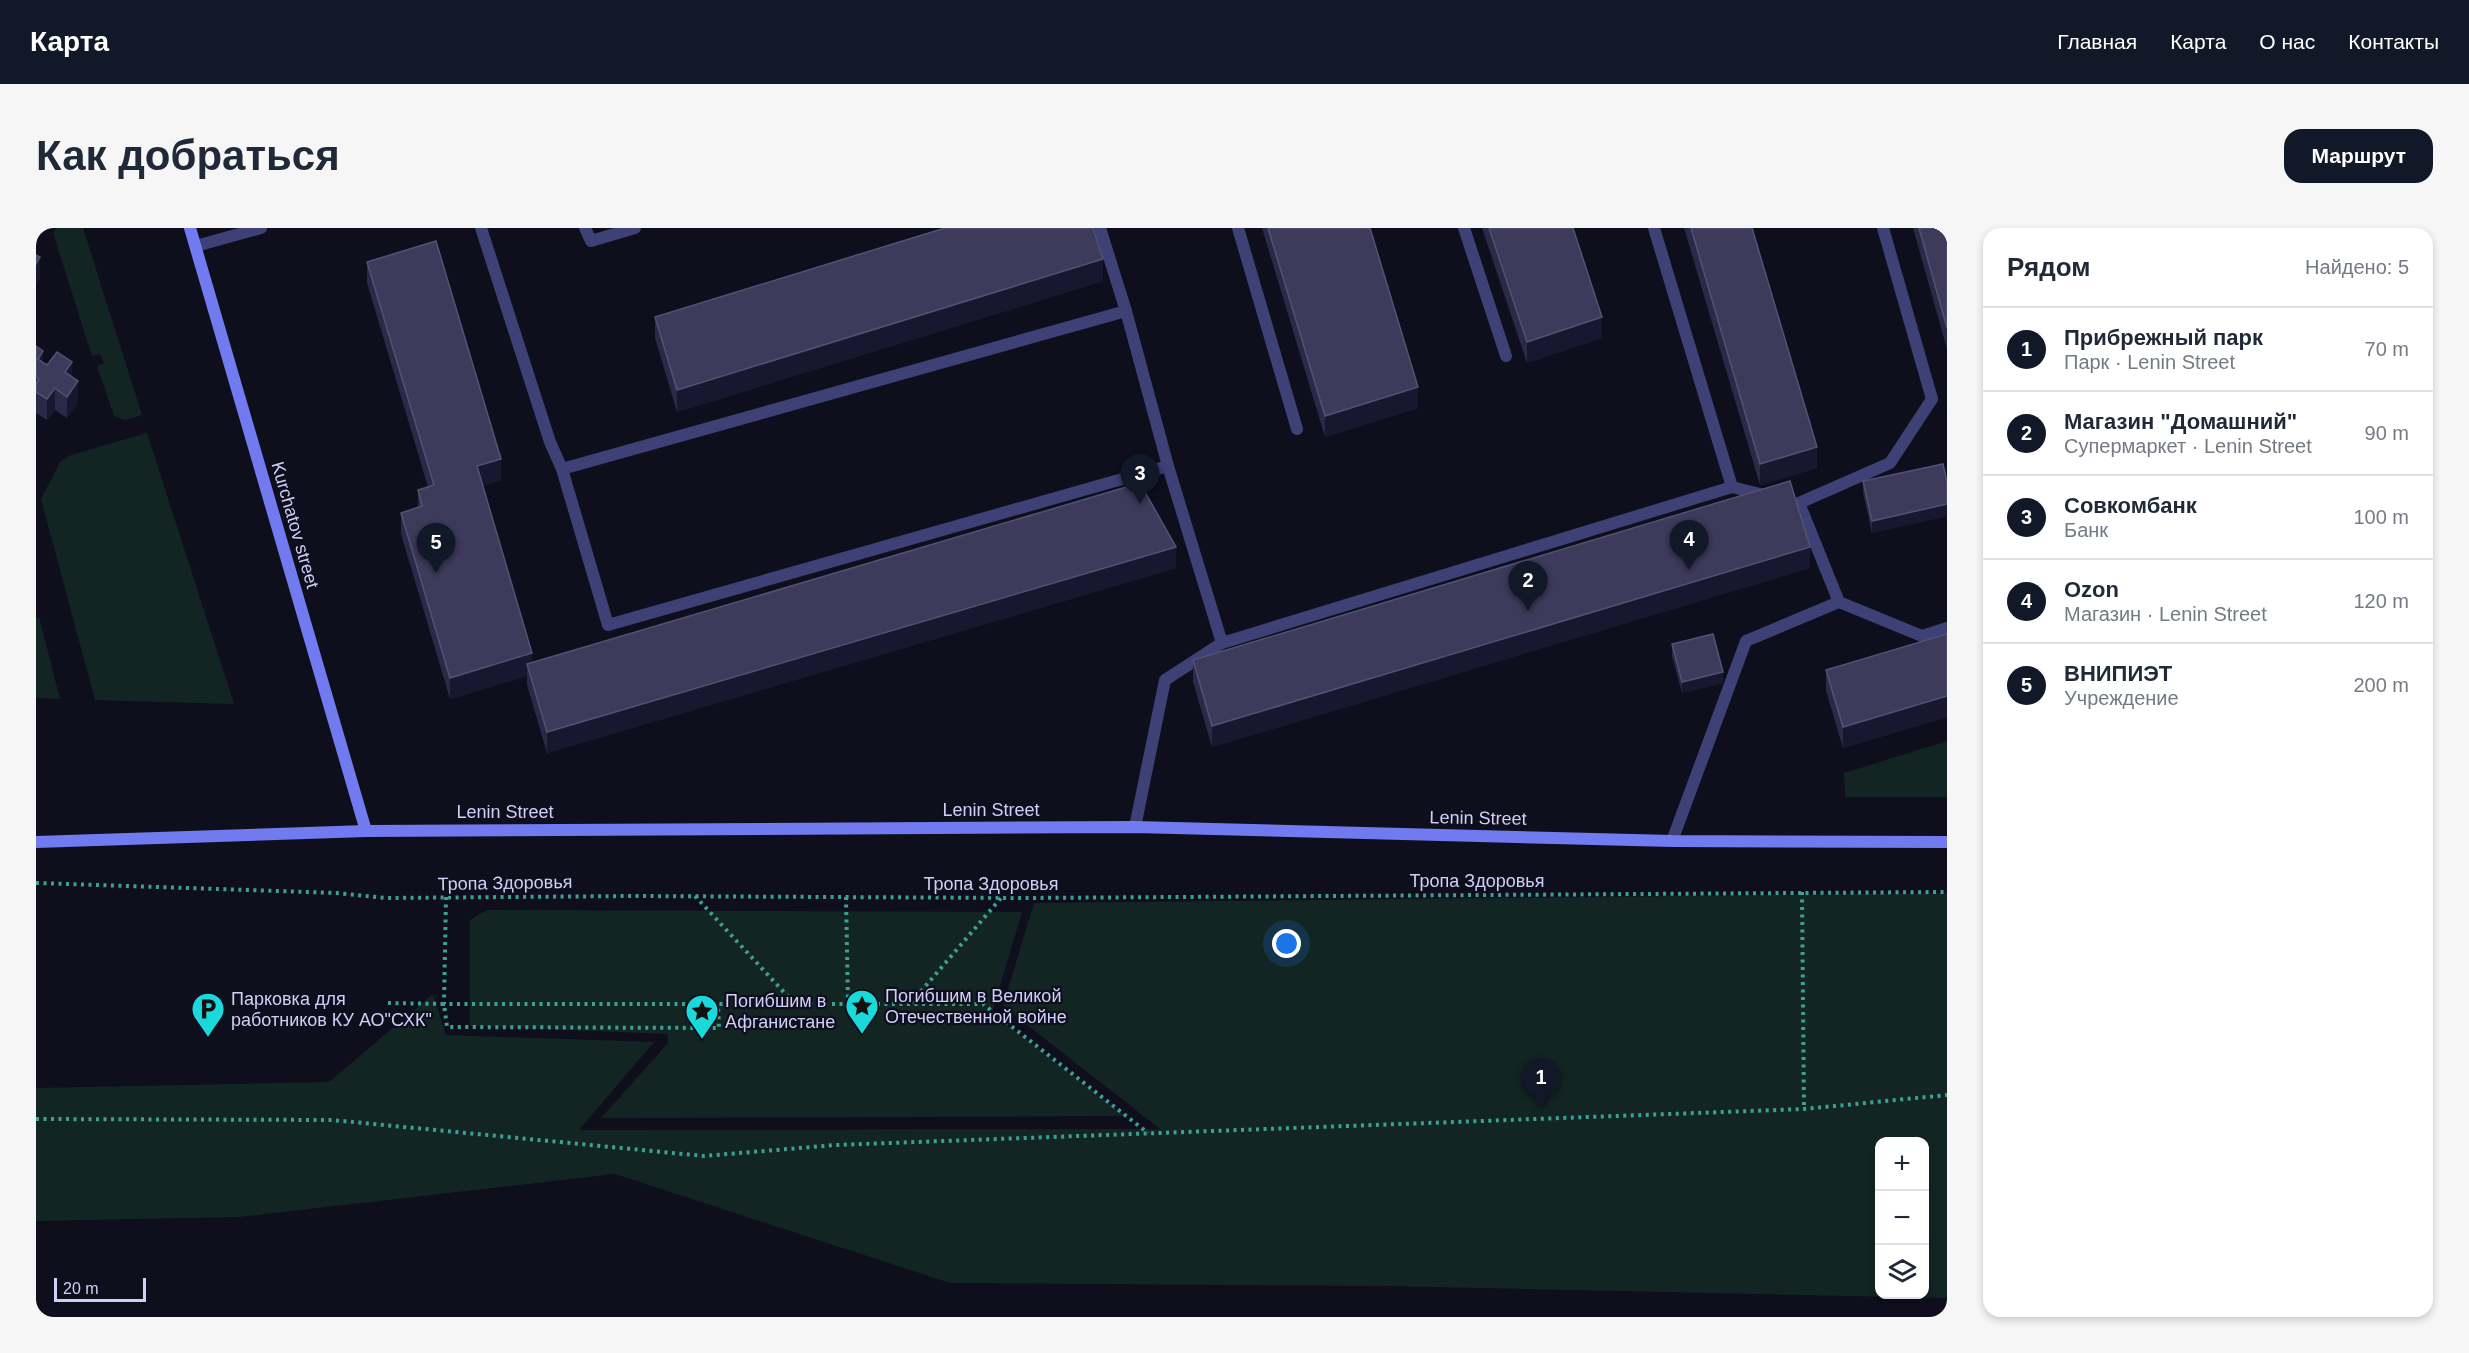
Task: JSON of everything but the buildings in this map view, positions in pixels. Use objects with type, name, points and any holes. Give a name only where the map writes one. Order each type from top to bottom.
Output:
[{"type":"street","name":"Kurchatov street","points":[[190,228],[366,831]]},
{"type":"street","name":"Lenin Street","points":[[36,842],[366,831],[1135,827],[1672,841],[1947,842]]},
{"type":"lane","points":[[196,246],[261,228]]},
{"type":"lane","points":[[481,228],[550,442],[562,470],[608,625],[1168,466]]},
{"type":"lane","points":[[585,228],[591,241],[635,228]]},
{"type":"lane","points":[[1100,228],[1126,311],[1168,466],[1222,643]]},
{"type":"lane","points":[[1238,228],[1298,429]]},
{"type":"lane","points":[[1464,228],[1506,356]]},
{"type":"lane","points":[[1654,228],[1732,487]]},
{"type":"lane","points":[[1135,827],[1165,680],[1222,643],[1732,487],[1788,500],[1890,463],[1932,399],[1884,228]]},
{"type":"lane","points":[[562,470],[1126,311]]},
{"type":"lane","points":[[1788,500],[1839,602],[1922,636],[1947,628]]},
{"type":"lane","points":[[1672,841],[1746,641],[1839,602]]},
{"type":"path","name":"Тропа Здоровья","points":[[36,883],[336,893],[386,898],[695,896],[1001,898],[1947,892]]},
{"type":"path","points":[[1802,892],[1804,1108]]},
{"type":"path","points":[[695,896],[794,1004]]},
{"type":"path","points":[[446,897],[444,1004],[447,1027],[719,1028],[718,1004]]},
{"type":"path","points":[[846,897],[848,1004]]},
{"type":"path","points":[[911,1003],[1001,898]]},
{"type":"path","points":[[388,1003],[983,1004],[1149,1133]]},
{"type":"path","points":[[36,1119],[332,1120],[704,1156],[836,1145],[1804,1108],[1947,1095]]},
{"type":"green space","points":[[56,228],[83,228],[142,415],[125,420],[114,416],[97,366],[104,363],[100,354],[92,356],[53,233]]},
{"type":"green space","points":[[147,433],[234,704],[95,700],[41,499],[60,462],[71,455]]},
{"type":"green space","points":[[39,617],[60,699],[36,698],[36,618]]},
{"type":"green space","points":[[1947,741],[1947,797],[1845,797],[1844,773]]},
{"type":"green space","points":[[1947,893],[1947,1298],[1929,1298],[1929,1137],[1875,1137],[1875,1296],[1386,1286],[950,1283],[615,1174],[238,1217],[36,1221],[36,1088],[329,1082],[433,994],[446,1035],[654,1042],[579,1130],[1160,1129],[1003,1006],[1034,903]]},
{"type":"green space","points":[[487,910],[1022,912],[992,1013],[1125,1116],[601,1118],[668,1043],[667,1034],[470,1026],[470,920]]},
{"type":"place","name":"Совкомбанк","points":[[1140,504]]},
{"type":"place","name":"Ozon","points":[[1689,570]]},
{"type":"place","name":"ВНИПИЭТ","points":[[436,573]]},
{"type":"place","name":"Магазин \"Домашний\"","points":[[1528,611]]},
{"type":"place","name":"Погибшим в Великой Отечественной войне","points":[[862,1035]]},
{"type":"place","name":"Парковка для работников КУ АО\"СХК\"","points":[[208,1038]]},
{"type":"place","name":"Погибшим в Афганистане","points":[[702,1040]]},
{"type":"place","name":"Прибрежный парк","points":[[1541,1108]]}]
